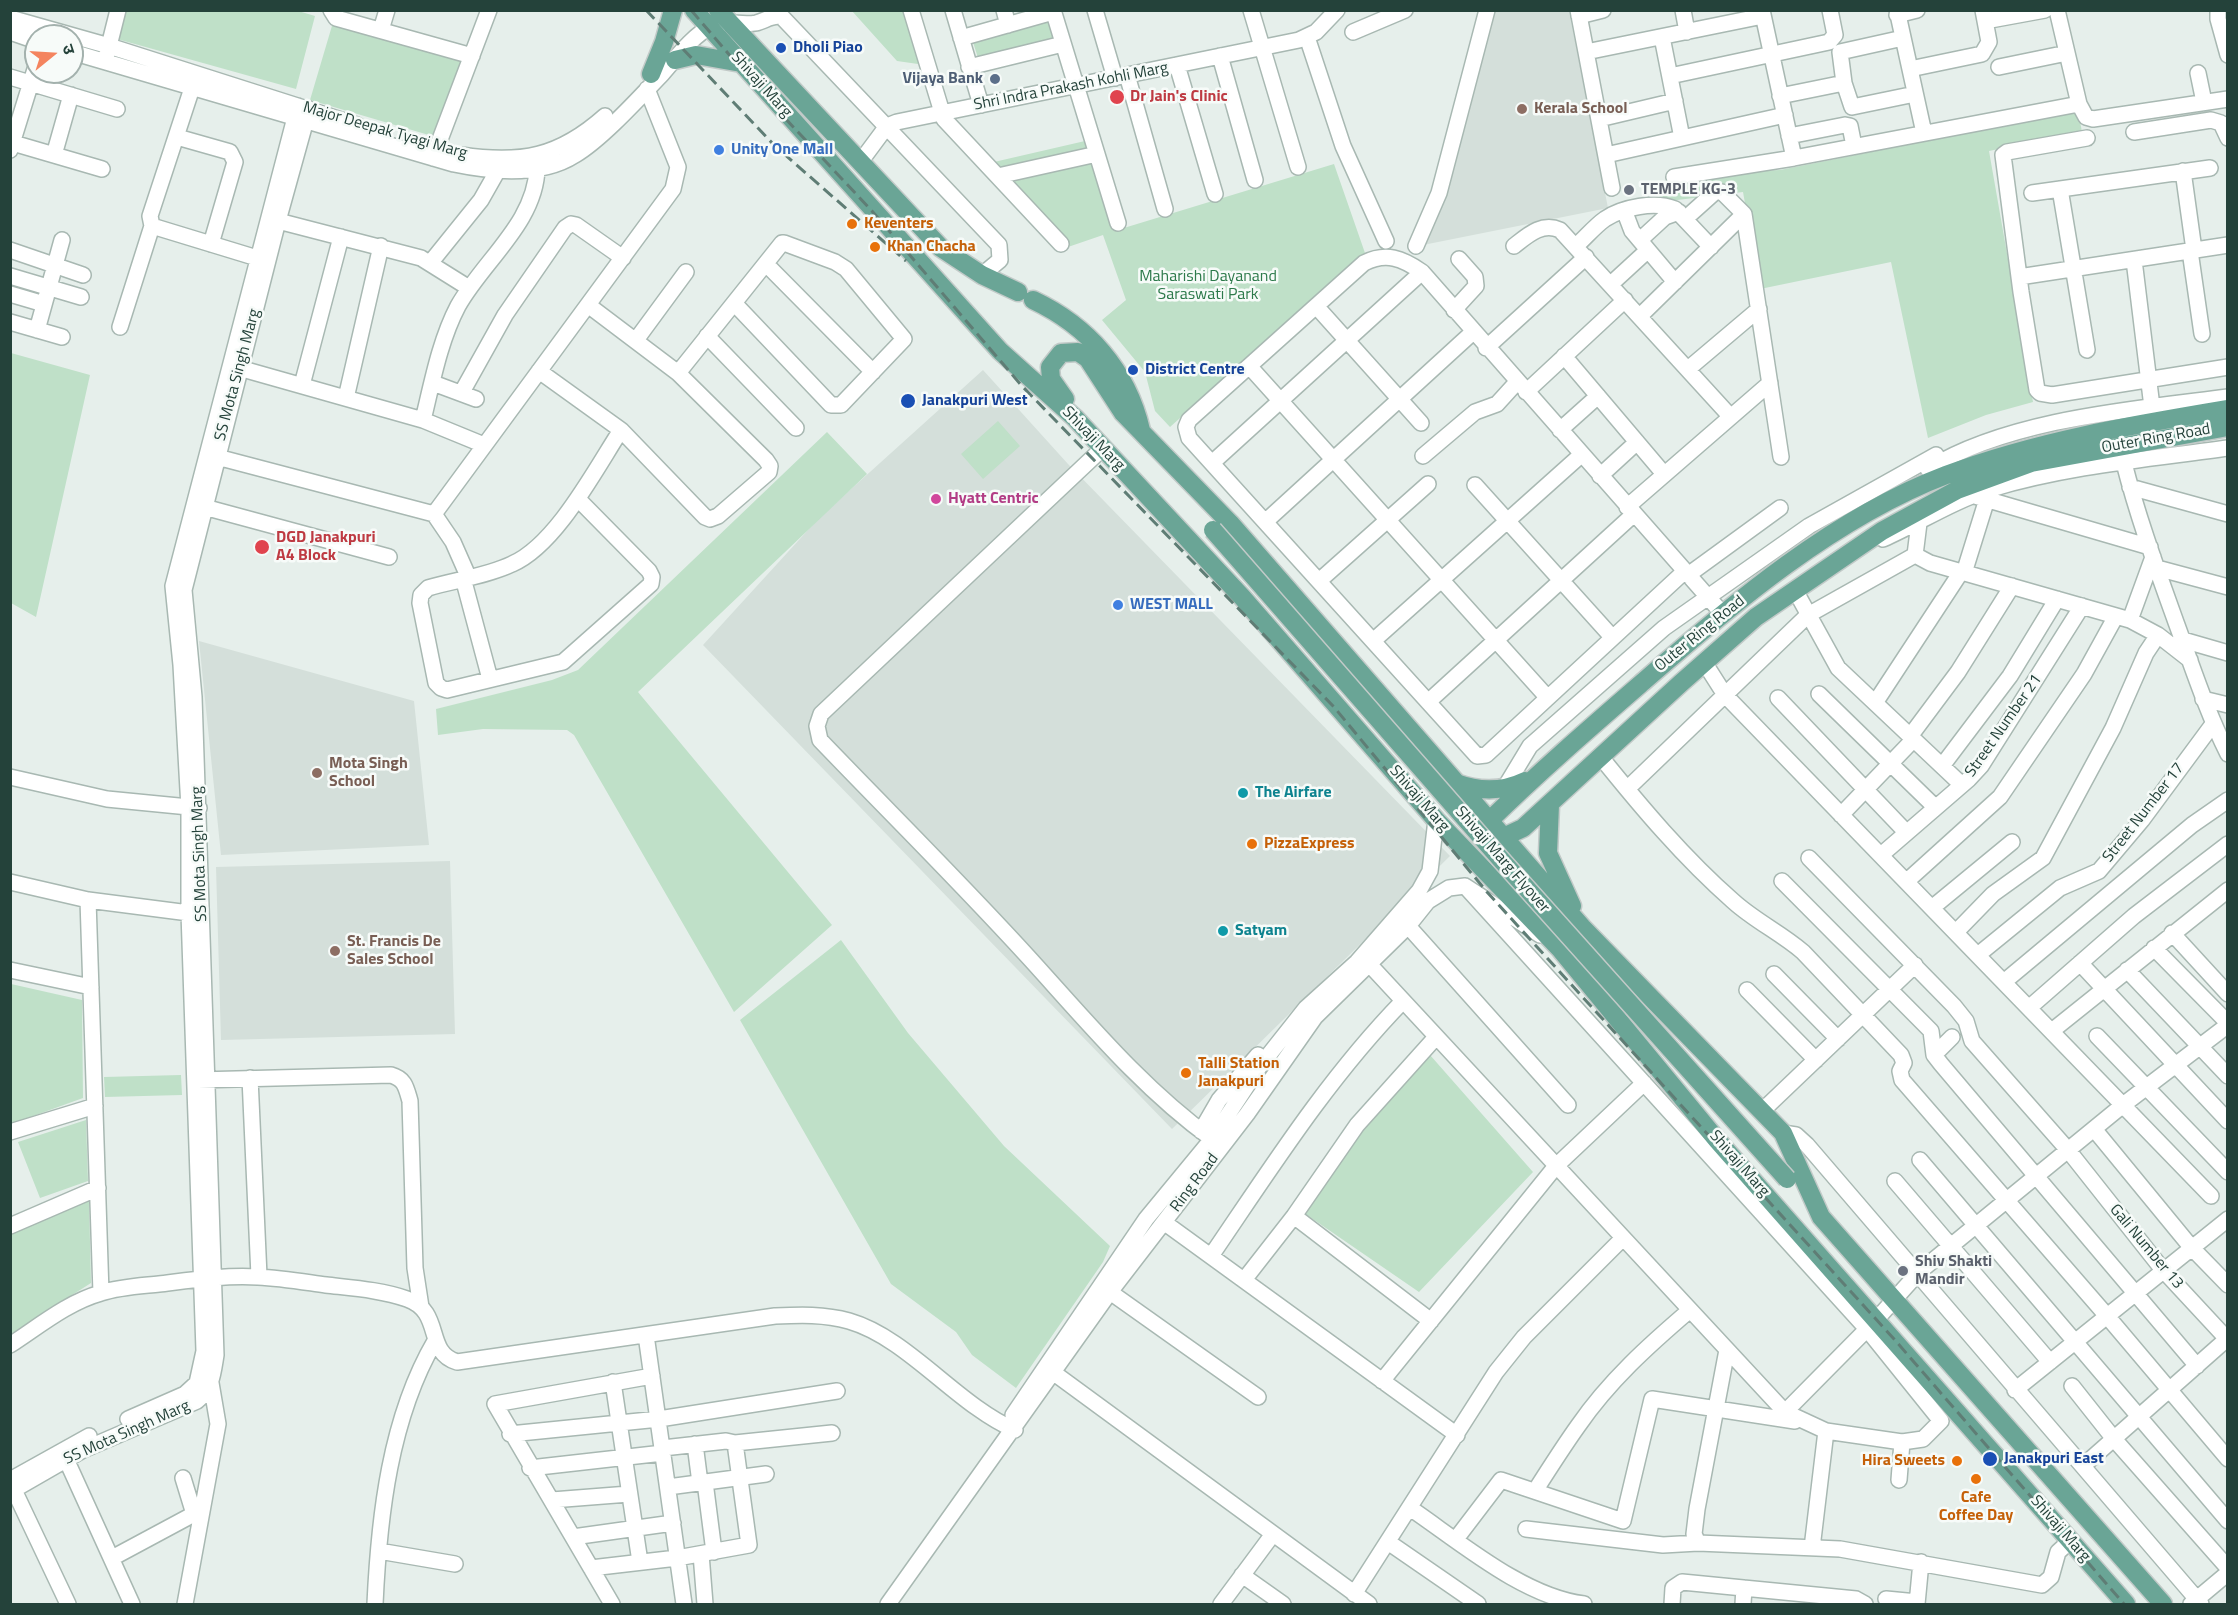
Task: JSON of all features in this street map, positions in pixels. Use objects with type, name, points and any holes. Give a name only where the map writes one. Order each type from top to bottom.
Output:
[{"type":"main road","points":[[649,81],[673,10]]},
{"type":"main road","name":"Shivaji Marg","points":[[712,17],[741,63],[1000,351],[1075,418],[1242,597],[1436,820],[1560,949],[1942,1409],[2031,1496],[2126,1605]]},
{"type":"main road","name":"Shivaji Marg","points":[[712,17],[861,161],[942,248],[982,275],[1025,296],[1075,325],[1104,353],[1126,388],[1142,434],[1230,523],[1582,927],[1783,1133],[1821,1217],[2163,1605]]},
{"type":"main road","points":[[675,60],[696,55],[741,63]]},
{"type":"main road","points":[[1102,448],[1051,379],[1050,367],[1061,353],[1072,351],[1088,359],[1123,413],[1142,434]]},
{"type":"main road","name":"Outer Ring Road","points":[[1536,775],[1722,614],[1831,533],[1875,508],[1944,476],[2029,447],[2228,409]]},
{"type":"main road","name":"Outer Ring Road","points":[[1504,837],[1523,828],[1550,805],[1600,756],[1756,617],[1856,551],[1882,531],[1957,490],[2031,463],[2228,427]]},
{"type":"main road","name":"Shivaji Marg Flyover","points":[[1198,493],[1213,530],[1504,863],[1821,1217]]},
{"type":"main road","points":[[1400,777],[1414,783],[1428,776],[1433,766],[1428,751]]},
{"type":"main road","points":[[1455,782],[1482,790],[1504,789],[1536,775]]},
{"type":"main road","points":[[1489,820],[1536,775]]},
{"type":"main road","points":[[1550,805],[1548,853],[1586,940],[1582,949],[1572,952],[1560,949]]},
{"type":"main road","points":[[1436,820],[1461,837],[1479,842],[1504,837]]},
{"type":"main road","points":[[2031,1496],[2051,1477]]},
{"type":"street","points":[[105,62],[118,10]]},
{"type":"street","points":[[332,10],[336,18],[472,56]]},
{"type":"street","points":[[381,30],[387,10]]},
{"type":"street","points":[[435,154],[489,10]]},
{"type":"street","points":[[911,10],[941,113],[1060,244]]},
{"type":"street","points":[[953,10],[981,105]]},
{"type":"street","points":[[1095,10],[1121,77],[1165,209]]},
{"type":"street","points":[[1251,10],[1298,167]]},
{"type":"street","points":[[1337,10],[1328,22],[1303,39],[1343,146],[1386,241]]},
{"type":"street","points":[[1353,32],[1406,10]]},
{"type":"street","points":[[1416,246],[1439,193],[1488,10]]},
{"type":"street","points":[[1603,10],[1579,13],[1612,188]]},
{"type":"street","points":[[1683,10],[1687,32]]},
{"type":"street","points":[[1917,10],[1897,13],[1924,133]]},
{"type":"street","points":[[1910,69],[1982,54],[1989,42],[1984,16],[2045,10]]},
{"type":"street","points":[[2057,10],[2079,104],[2086,117],[2093,119],[2228,99]]},
{"type":"street","points":[[2218,10],[2218,19],[2228,55]]},
{"type":"street","points":[[961,38],[1006,18],[1053,11],[1118,223]]},
{"type":"street","points":[[1670,76],[1829,42],[1834,39],[1832,11]]},
{"type":"street","points":[[1586,52],[1687,32],[1721,17],[1762,13],[1794,158]]},
{"type":"street","points":[[712,17],[757,23],[778,16],[787,19],[999,245],[1000,260],[982,275]]},
{"type":"street","name":"Major Deepak Tyagi Marg","points":[[10,18],[109,46],[302,113],[435,154],[454,164],[498,170],[537,168],[576,155],[712,17]]},
{"type":"street","name":"Major Deepak Tyagi Marg","points":[[435,154],[505,159],[538,156],[558,150],[591,128],[675,60],[712,17]]},
{"type":"street","points":[[1662,37],[1682,138]]},
{"type":"street","points":[[1903,38],[1840,52],[1844,83],[1852,107],[1915,94]]},
{"type":"street","name":"Shri Indra Prakash Kohli Marg","points":[[887,126],[1303,39]]},
{"type":"street","points":[[969,67],[1063,44]]},
{"type":"street","points":[[1999,67],[2067,53]]},
{"type":"street","name":"Major Deepak Tyagi Marg","points":[[84,56],[192,88],[302,113]]},
{"type":"street","points":[[1220,56],[1255,180]]},
{"type":"street","points":[[1177,65],[1215,194]]},
{"type":"street","points":[[2198,73],[2204,102]]},
{"type":"street","points":[[434,514],[448,499],[484,445],[673,189],[678,167],[649,81]]},
{"type":"street","points":[[1780,96],[1844,83]]},
{"type":"street","points":[[102,169],[12,146],[17,105],[30,84],[117,109]]},
{"type":"street","points":[[120,327],[152,225],[150,216],[192,88]]},
{"type":"street","points":[[54,155],[71,95]]},
{"type":"street","points":[[1599,119],[1675,101]]},
{"type":"street","points":[[1674,177],[1794,158],[2079,104]]},
{"type":"street","name":"SS Mota Singh Marg","points":[[197,949],[189,913],[194,808],[173,586],[234,367],[278,221],[302,113]]},
{"type":"street","name":"SS Mota Singh Marg","points":[[12,1481],[197,1401],[204,1395],[211,1383],[216,1355],[208,1277],[201,1080],[194,808],[194,697],[184,590],[217,457],[257,258],[302,113]]},
{"type":"street","points":[[1606,155],[1785,115]]},
{"type":"street","points":[[2134,132],[2211,120],[2220,123],[2228,138]]},
{"type":"street","points":[[1789,136],[1845,125],[1850,126],[1854,146]]},
{"type":"street","points":[[861,161],[887,126]]},
{"type":"street","points":[[177,136],[231,152],[234,156],[235,162],[211,244]]},
{"type":"street","points":[[2087,138],[2007,152],[2003,155],[2035,385],[2040,393],[2052,394],[2149,381],[2228,367]]},
{"type":"street","points":[[999,176],[1097,154]]},
{"type":"street","points":[[423,420],[454,316],[469,288],[528,207],[536,187],[537,168]]},
{"type":"street","points":[[2032,193],[2210,168]]},
{"type":"street","points":[[431,262],[482,200],[498,170]]},
{"type":"street","points":[[2183,171],[2202,334]]},
{"type":"street","points":[[2060,189],[2087,350]]},
{"type":"street","points":[[1611,284],[1665,217],[1683,215],[1715,192],[1722,192],[1744,214],[1781,457]]},
{"type":"street","points":[[1486,348],[1581,251],[1605,219],[1624,210],[1669,207],[1683,215],[1711,247]]},
{"type":"street","points":[[1624,210],[1632,231],[1675,282]]},
{"type":"street","points":[[1640,316],[1744,214]]},
{"type":"street","points":[[278,221],[381,246],[431,262],[469,288]]},
{"type":"street","points":[[433,383],[469,396],[506,315],[565,228],[571,224],[576,225],[623,258]]},
{"type":"street","points":[[152,225],[257,258]]},
{"type":"street","points":[[1514,246],[1532,232],[1552,227],[1560,230],[1730,416]]},
{"type":"street","points":[[302,385],[341,237]]},
{"type":"street","points":[[37,330],[62,240]]},
{"type":"street","points":[[678,373],[707,336],[734,303],[766,264],[782,243],[835,262],[846,269],[904,339],[841,405],[831,405],[734,303]]},
{"type":"street","points":[[2019,277],[2228,245]]},
{"type":"street","points":[[346,398],[381,246]]},
{"type":"street","points":[[10,250],[83,275]]},
{"type":"street","points":[[1722,614],[1686,573],[1600,476],[1560,430],[1486,348],[1422,272],[1407,261],[1391,256],[1374,258],[1364,263],[1189,420],[1186,427],[1189,438],[1477,756],[1482,757],[1612,637],[1686,573],[1780,508]]},
{"type":"street","points":[[1454,310],[1476,286],[1475,277],[1459,259]]},
{"type":"street","points":[[2134,260],[2152,407]]},
{"type":"street","points":[[766,264],[873,372]]},
{"type":"street","points":[[636,340],[686,272]]},
{"type":"street","points":[[1212,463],[1422,272]]},
{"type":"street","points":[[10,276],[81,297]]},
{"type":"street","points":[[10,294],[44,304]]},
{"type":"street","points":[[1424,456],[1475,412],[1497,404],[1564,356],[1625,300]]},
{"type":"street","points":[[538,371],[621,430],[705,517],[710,519],[718,516],[769,472],[770,466],[766,460],[678,373],[588,305]]},
{"type":"street","points":[[1316,306],[1420,423]]},
{"type":"street","points":[[1688,369],[1758,309]]},
{"type":"street","points":[[10,322],[62,337]]},
{"type":"street","points":[[1266,522],[1473,333]]},
{"type":"street","points":[[707,336],[796,428]]},
{"type":"street","points":[[1564,356],[1664,474]]},
{"type":"street","points":[[234,367],[423,420],[484,445]]},
{"type":"street","points":[[1250,367],[1440,581],[1548,697]]},
{"type":"street","points":[[1428,702],[1560,580],[1631,511],[1664,474],[1770,383]]},
{"type":"street","points":[[1560,430],[1598,396]]},
{"type":"street","name":"Outer Ring Road","points":[[1875,508],[1904,484],[1939,462],[1989,442],[2086,417],[2228,397]]},
{"type":"street","points":[[578,499],[649,571],[651,584],[563,662],[447,690],[441,688],[436,683],[420,603],[421,595],[428,588],[511,565],[528,556],[543,542],[578,499],[621,430]]},
{"type":"street","points":[[1600,476],[1637,442]]},
{"type":"street","points":[[1102,448],[821,714],[817,726],[820,740],[1031,960],[1134,1074],[1207,1135],[1219,1100],[1309,996],[1353,958],[1395,914],[1409,891],[1428,873]]},
{"type":"street","name":"Outer Ring Road","points":[[1856,551],[1981,497],[2041,476],[2228,448]]},
{"type":"street","points":[[1373,641],[1581,454]]},
{"type":"street","points":[[1504,789],[1530,746],[1664,628],[1809,526],[1936,455]]},
{"type":"street","points":[[217,457],[434,514],[453,542],[465,577],[490,679]]},
{"type":"street","points":[[2124,463],[2153,557],[2203,699],[2212,724],[2224,740],[2228,754]]},
{"type":"street","points":[[1319,581],[1428,484]]},
{"type":"street","points":[[1475,485],[1612,637]]},
{"type":"street","points":[[2130,487],[2228,514]]},
{"type":"street","points":[[1875,703],[1962,572],[1981,497],[2153,557],[2228,586]]},
{"type":"street","points":[[204,507],[389,557]]},
{"type":"street","points":[[1915,555],[1919,523]]},
{"type":"street","points":[[1915,555],[1940,567],[2123,618],[2158,635],[2190,660]]},
{"type":"street","points":[[1627,789],[1808,615],[1915,555]]},
{"type":"street","points":[[1907,881],[1965,830],[2006,789],[2123,618],[2153,557]]},
{"type":"street","points":[[1841,815],[1912,737],[1958,672],[2012,586]]},
{"type":"street","points":[[1795,590],[1838,668],[1962,785]]},
{"type":"street","points":[[1942,766],[2010,676],[2057,599]]},
{"type":"street","name":"Street Number 21","points":[[1881,855],[1981,766],[2082,606]]},
{"type":"street","points":[[1957,931],[1993,894],[2043,858],[2113,728],[2146,653],[2158,635]]},
{"type":"street","points":[[2183,640],[2228,653]]},
{"type":"street","points":[[1704,662],[1725,695],[2006,981],[2211,1196]]},
{"type":"street","points":[[1819,694],[1935,807]]},
{"type":"street","points":[[1778,698],[1906,832]]},
{"type":"street","points":[[2203,699],[2228,705]]},
{"type":"street","name":"Street Number 17","points":[[1979,954],[2060,888],[2099,871],[2142,820],[2212,724]]},
{"type":"street","points":[[1600,756],[1627,789],[1732,901],[1748,914],[1786,937],[1903,1059],[1900,1076],[1902,1080],[2228,1459]]},
{"type":"street","points":[[10,777],[107,799],[194,808]]},
{"type":"street","points":[[2006,981],[2192,825],[2228,800]]},
{"type":"street","name":"Ring Road","points":[[876,1605],[1054,1373],[1110,1292],[1247,1114],[1315,1017],[1408,927],[1424,896],[1436,820]]},
{"type":"street","points":[[1933,907],[2012,842]]},
{"type":"street","points":[[2030,1007],[2134,916],[2228,844]]},
{"type":"street","name":"Gali Number 13","points":[[1809,858],[1915,965],[1966,1021],[1972,1041],[2068,1150],[2163,1270],[2227,1339]]},
{"type":"street","points":[[1782,881],[1931,1031],[1934,1055],[2197,1366]]},
{"type":"street","points":[[10,882],[88,900],[189,913]]},
{"type":"street","points":[[1465,885],[1560,949]]},
{"type":"street","points":[[1465,885],[1644,1083],[1871,1325]]},
{"type":"street","name":"Ring Road","points":[[888,1605],[1010,1428],[1146,1219],[1207,1135],[1306,1008],[1424,896],[1465,885]]},
{"type":"street","points":[[2053,1030],[2228,890]]},
{"type":"street","points":[[88,900],[101,1293]]},
{"type":"street","points":[[1408,927],[1568,1105]]},
{"type":"street","points":[[2172,933],[2228,994]]},
{"type":"street","points":[[1785,1412],[1871,1325],[1919,1272],[2123,1105],[2228,1024],[2154,948]]},
{"type":"street","points":[[2080,963],[2228,1120]]},
{"type":"street","points":[[1370,965],[1785,1412],[1826,1431],[1902,1442],[1923,1439],[1941,1421],[1942,1409]]},
{"type":"street","points":[[1762,1111],[1915,965]]},
{"type":"street","points":[[10,970],[91,987]]},
{"type":"street","points":[[2127,970],[2228,1076]]},
{"type":"street","points":[[1774,974],[1838,1039]]},
{"type":"street","points":[[1747,990],[1816,1060]]},
{"type":"street","points":[[1211,1257],[1295,1131],[1364,1043],[1403,1001]]},
{"type":"street","points":[[2097,1036],[2228,1172]]},
{"type":"street","points":[[1244,1280],[1294,1216],[1357,1125],[1436,1037]]},
{"type":"street","points":[[1934,1055],[1952,1037]]},
{"type":"street","points":[[201,1080],[390,1075],[400,1078],[406,1085],[410,1101],[415,1268],[421,1307]]},
{"type":"street","points":[[250,1078],[259,1276]]},
{"type":"street","points":[[1382,1381],[1557,1166],[1644,1083]]},
{"type":"street","points":[[10,1132],[95,1106]]},
{"type":"street","points":[[2094,1129],[2192,1247],[2228,1284]]},
{"type":"street","points":[[1783,1133],[1796,1135],[1807,1145],[1919,1272],[2015,1390],[2084,1465],[2197,1603],[2228,1574]]},
{"type":"street","points":[[1920,1161],[2228,1521]]},
{"type":"street","points":[[1894,1181],[2049,1362]]},
{"type":"street","points":[[10,1226],[98,1188]]},
{"type":"street","points":[[1294,1216],[1431,1321]]},
{"type":"street","points":[[2015,1390],[2227,1221]]},
{"type":"street","points":[[1165,1223],[1457,1435]]},
{"type":"street","points":[[1354,1594],[1496,1372],[1524,1337],[1623,1238]]},
{"type":"street","points":[[10,1345],[77,1302],[101,1293],[208,1277],[259,1276],[408,1299],[421,1307],[431,1319],[435,1341],[449,1360],[457,1362],[775,1316],[810,1315],[850,1322],[892,1343],[969,1402],[1010,1428]]},
{"type":"street","name":"SS Mota Singh Marg","points":[[12,1481],[68,1446],[185,1394],[197,1383],[204,1351],[208,1277]]},
{"type":"street","points":[[1110,1292],[1258,1397]]},
{"type":"street","points":[[1535,1491],[1578,1424],[1602,1395],[1639,1354],[1690,1310]]},
{"type":"street","points":[[646,1335],[684,1605]]},
{"type":"street","points":[[2084,1465],[2227,1339]]},
{"type":"street","points":[[375,1605],[387,1482],[417,1373],[435,1341]]},
{"type":"street","points":[[1698,1543],[1694,1534],[1696,1517],[1727,1350]]},
{"type":"street","points":[[1054,1373],[1369,1605]]},
{"type":"street","points":[[612,1605],[552,1500],[510,1434],[495,1404],[652,1376]]},
{"type":"street","points":[[614,1382],[640,1562]]},
{"type":"street","points":[[185,1605],[198,1514],[218,1424],[211,1383]]},
{"type":"street","points":[[2072,1386],[2114,1438],[2228,1568]]},
{"type":"street","points":[[510,1434],[659,1419],[837,1391]]},
{"type":"street","points":[[1456,1539],[1501,1480],[1623,1521],[1652,1399],[1804,1422]]},
{"type":"street","points":[[1812,1548],[1826,1431]]},
{"type":"street","points":[[530,1468],[624,1458],[695,1444],[726,1441],[735,1443],[832,1433]]},
{"type":"street","points":[[1899,1480],[1902,1442]]},
{"type":"street","points":[[591,1568],[747,1547],[751,1543],[735,1443]]},
{"type":"street","points":[[695,1444],[703,1483],[708,1553],[705,1605]]},
{"type":"street","points":[[66,1459],[132,1605]]},
{"type":"street","points":[[668,1487],[766,1474]]},
{"type":"street","points":[[183,1478],[198,1514]]},
{"type":"street","points":[[12,1481],[68,1605]]},
{"type":"street","points":[[552,1500],[629,1494]]},
{"type":"street","points":[[1410,1508],[1528,1587],[1565,1602],[1584,1605]]},
{"type":"street","points":[[111,1558],[198,1514]]},
{"type":"street","points":[[573,1537],[673,1523]]},
{"type":"street","points":[[1526,1529],[1621,1541],[1680,1545],[1698,1543],[1840,1549],[2042,1585],[2051,1577],[2058,1552],[2070,1541]]},
{"type":"street","points":[[1221,1605],[1274,1534]]},
{"type":"street","points":[[1388,1542],[1478,1605]]},
{"type":"street","points":[[379,1551],[456,1563]]},
{"type":"street","points":[[1886,1599],[1917,1604],[1921,1562]]},
{"type":"street","points":[[1242,1575],[1282,1605]]},
{"type":"street","points":[[1672,1605],[1673,1588],[1677,1583],[1856,1599],[1865,1605]]},
{"type":"street","points":[[1743,1605],[1744,1588]]},
{"type":"shaded area","name":"Kerala School","points":[[1480,11],[1569,11],[1608,208],[1423,245]]},
{"type":"shaded area","points":[[983,370],[1068,464],[1450,856],[1172,1129],[703,645],[819,518]]},
{"type":"shaded area","name":"Mota Singh School","points":[[199,641],[414,701],[429,845],[221,855]]},
{"type":"shaded area","name":"St. Francis De Sales School","points":[[450,861],[455,1034],[221,1040],[216,867]]},
{"type":"green space","points":[[295,10],[315,16],[296,89],[117,39],[124,11]]},
{"type":"green space","points":[[852,11],[911,11],[925,65],[897,61]]},
{"type":"green space","points":[[1048,17],[1056,44],[979,61],[972,39]]},
{"type":"green space","points":[[334,19],[462,56],[439,138],[310,100]]},
{"type":"green space","points":[[2078,111],[2082,132],[1989,151],[2033,402],[1986,415],[1928,438],[1891,262],[1760,289],[1743,192],[1661,202],[1658,188],[1724,172],[1780,170]]},
{"type":"green space","name":"Maharishi Dayanand Saraswati Park","points":[[1085,141],[1114,231],[1334,164],[1365,253],[1170,427],[1155,411],[1145,372],[1102,320],[1126,300],[1103,235],[1068,247],[994,162]]},
{"type":"green space","points":[[11,353],[90,375],[36,617],[11,603]]},
{"type":"green space","points":[[998,421],[1020,446],[983,479],[961,454]]},
{"type":"green space","points":[[827,432],[867,474],[638,692],[832,925],[734,1012],[574,735],[567,730],[483,729],[438,735],[436,709],[552,680],[578,670]]},
{"type":"green space","points":[[841,940],[908,1033],[1004,1146],[1110,1246],[1103,1262],[1016,1388],[972,1355],[956,1332],[891,1284],[740,1020]]},
{"type":"green space","points":[[11,984],[82,1000],[83,1098],[11,1124]]},
{"type":"green space","points":[[1430,1055],[1533,1172],[1419,1292],[1304,1213],[1361,1133]]},
{"type":"green space","points":[[181,1075],[182,1095],[105,1097],[104,1077]]},
{"type":"green space","points":[[86,1120],[88,1181],[40,1198],[18,1142]]},
{"type":"green space","points":[[89,1201],[91,1283],[11,1334],[11,1234]]},
{"type":"railway","points":[[646,10],[775,146],[906,261]]},
{"type":"railway","points":[[691,10],[768,100],[872,211],[1021,385],[1334,707],[1487,892],[1894,1339],[2124,1604]]},
{"type":"place","name":"Dholi Piao","points":[[781,48]]},
{"type":"place","name":"Vijaya Bank","points":[[995,79]]},
{"type":"place","name":"Dr Jain's Clinic","points":[[1117,97]]},
{"type":"place","name":"Kerala School","points":[[1522,109]]},
{"type":"place","name":"Unity One Mall","points":[[719,150]]},
{"type":"place","name":"TEMPLE KG-3","points":[[1629,190]]},
{"type":"place","name":"Keventers","points":[[852,224]]},
{"type":"place","name":"Khan Chacha","points":[[875,247]]},
{"type":"place","name":"District Centre","points":[[1133,370]]},
{"type":"place","name":"Janakpuri West","points":[[908,401]]},
{"type":"place","name":"Hyatt Centric","points":[[936,499]]},
{"type":"place","name":"DGD Janakpuri A4 Block","points":[[262,547]]},
{"type":"place","name":"WEST MALL","points":[[1118,605]]},
{"type":"place","name":"Mota Singh School","points":[[317,773]]},
{"type":"place","name":"The Airfare","points":[[1243,793]]},
{"type":"place","name":"PizzaExpress","points":[[1252,844]]},
{"type":"place","name":"Satyam","points":[[1223,931]]},
{"type":"place","name":"St. Francis De Sales School","points":[[335,951]]},
{"type":"place","name":"Talli Station Janakpuri","points":[[1186,1073]]},
{"type":"place","name":"Shiv Shakti Mandir","points":[[1903,1271]]},
{"type":"place","name":"Janakpuri East","points":[[1990,1459]]},
{"type":"place","name":"Hira Sweets","points":[[1957,1461]]},
{"type":"place","name":"Cafe Coffee Day","points":[[1976,1479]]}]
